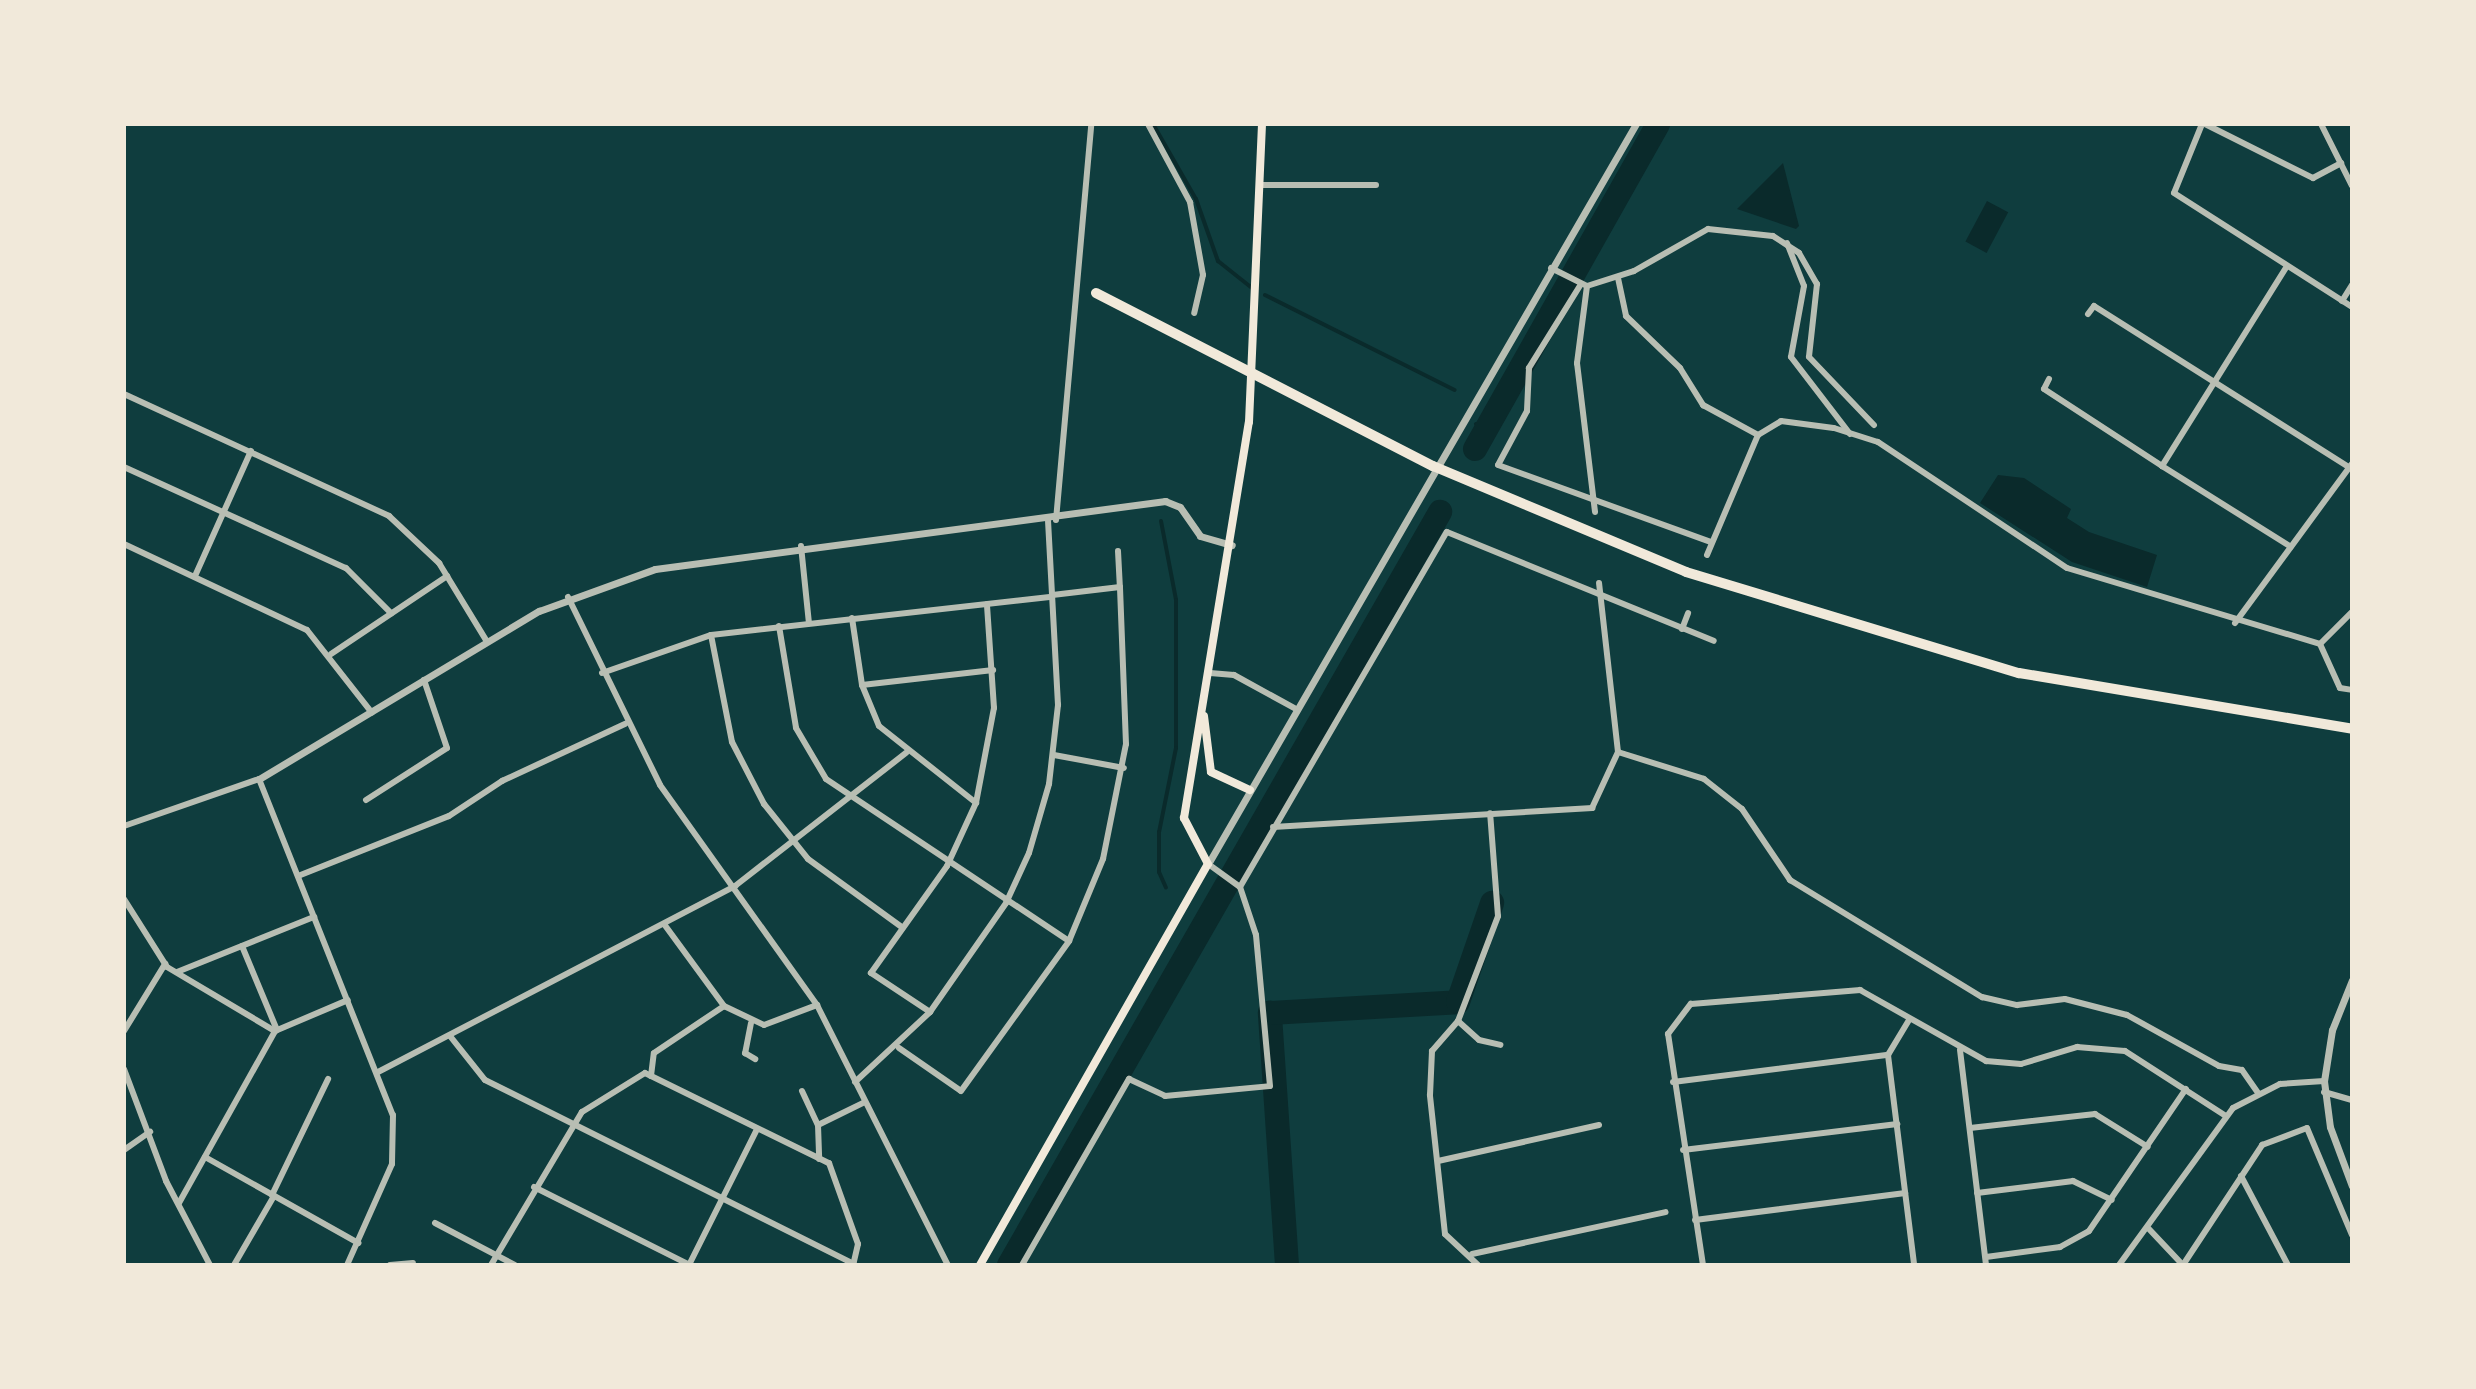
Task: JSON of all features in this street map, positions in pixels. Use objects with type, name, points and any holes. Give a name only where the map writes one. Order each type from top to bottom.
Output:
[{"type":"highway","points":[[1096,293],[1433,466],[1686,572],[1908,643],[2122,694],[2352,729]]},
{"type":"main road","points":[[980,1265],[1208,864],[1184,818],[1232,545],[1249,422],[1255,346],[1262,124]]},
{"type":"main road","points":[[1204,703],[1211,772],[1250,790]]},
{"type":"street","points":[[855,1082],[899,1048],[930,1012],[1006,903],[1029,853],[1054,755],[1052,520],[1091,124]]},
{"type":"street","points":[[1148,124],[1190,202],[1203,275],[1194,313]]},
{"type":"street","points":[[1022,1265],[1129,1079],[1165,1096],[1270,1086],[1256,935],[1240,887],[1208,864],[1433,466],[1555,270],[1636,124]]},
{"type":"street","points":[[2341,163],[2313,178],[2203,124],[2174,193],[2352,307]]},
{"type":"street","points":[[2321,124],[2352,186]]},
{"type":"street","points":[[1261,185],[1376,185]]},
{"type":"street","points":[[1555,270],[1582,284],[1618,278],[1708,229],[1745,228],[1787,243],[1817,284],[1809,357],[1874,425]]},
{"type":"street","points":[[1787,243],[1804,286],[1791,357],[1845,418],[1850,434]]},
{"type":"street","points":[[2162,466],[2287,266]]},
{"type":"street","points":[[1618,278],[1626,316],[1680,368],[1703,405],[1758,435]]},
{"type":"street","points":[[1582,284],[1577,363],[1595,512]]},
{"type":"street","points":[[1582,284],[1529,368],[1527,411],[1498,465],[1711,542]]},
{"type":"street","points":[[2342,301],[2352,285]]},
{"type":"street","points":[[2088,314],[2094,306],[2351,467],[2235,623]]},
{"type":"street","points":[[2049,379],[2044,389],[2291,547]]},
{"type":"street","points":[[124,394],[389,516],[447,576],[486,640]]},
{"type":"street","points":[[1707,555],[1758,435],[1781,421],[1878,442],[2067,568],[2235,623],[2320,644]]},
{"type":"street","points":[[195,576],[251,451]]},
{"type":"street","points":[[124,467],[346,568],[391,613]]},
{"type":"street","points":[[124,826],[259,779],[372,714],[486,640],[568,597],[668,566],[801,546],[1052,520],[1165,501],[1180,507],[1200,536],[1232,545]]},
{"type":"street","points":[[1240,887],[1447,532],[1601,600],[1714,641]]},
{"type":"street","points":[[124,544],[292,621],[331,654],[372,714]]},
{"type":"street","points":[[801,546],[809,623]]},
{"type":"street","points":[[899,1048],[961,1091],[1069,941],[1103,859],[1124,768],[1129,694],[1118,551]]},
{"type":"street","points":[[331,654],[447,576]]},
{"type":"street","points":[[1273,827],[1592,808],[1618,752],[1599,583]]},
{"type":"street","points":[[602,673],[711,635],[1120,587]]},
{"type":"street","points":[[568,597],[625,724],[817,1005],[948,1265]]},
{"type":"street","points":[[930,1012],[871,973],[947,866],[976,803],[990,746],[993,670],[987,604]]},
{"type":"street","points":[[2320,644],[2352,612]]},
{"type":"street","points":[[1682,629],[1688,613]]},
{"type":"street","points":[[852,618],[862,685],[879,726],[906,753],[976,803]]},
{"type":"street","points":[[779,626],[799,738],[848,798],[947,866],[1069,941]]},
{"type":"street","points":[[711,635],[737,755],[792,840],[903,928]]},
{"type":"street","points":[[2320,644],[2340,688],[2352,690]]},
{"type":"street","points":[[862,685],[993,670]]},
{"type":"street","points":[[1210,673],[1234,675],[1296,709]]},
{"type":"street","points":[[366,800],[447,748],[424,680]]},
{"type":"street","points":[[298,876],[441,820],[502,781],[625,724]]},
{"type":"street","points":[[1618,752],[1704,779],[1742,809],[1790,880],[1982,997],[2017,1005],[2065,999],[2127,1015],[2219,1066],[2242,1070],[2258,1093]]},
{"type":"street","points":[[378,1072],[735,886],[906,753]]},
{"type":"street","points":[[1054,755],[1124,768]]},
{"type":"street","points":[[259,779],[393,1115],[394,1153],[350,1264]]},
{"type":"street","points":[[1478,1265],[1472,1254],[1445,1234],[1432,1051],[1458,1021],[1501,903],[1490,813]]},
{"type":"street","points":[[124,899],[165,964],[276,1031]]},
{"type":"street","points":[[177,972],[314,917]]},
{"type":"street","points":[[664,924],[724,1006],[751,1023],[777,1024],[817,1005]]},
{"type":"street","points":[[242,946],[276,1031]]},
{"type":"street","points":[[124,1030],[165,964]]},
{"type":"street","points":[[2352,980],[2332,1030],[2324,1081],[2324,1092],[2352,1186]]},
{"type":"street","points":[[1703,1265],[1683,1150],[1668,1034],[1691,1004],[1860,990],[1960,1050],[2011,1064],[2077,1047],[2125,1051],[2226,1116]]},
{"type":"street","points":[[179,1203],[276,1031],[348,1000]]},
{"type":"street","points":[[651,1076],[654,1053],[724,1006]]},
{"type":"street","points":[[1909,1020],[1888,1055],[1913,1265]]},
{"type":"street","points":[[1458,1021],[1479,1040],[1500,1045]]},
{"type":"street","points":[[751,1023],[745,1053],[755,1059]]},
{"type":"street","points":[[450,1036],[485,1080],[575,1125],[722,1198],[853,1264],[858,1244],[833,1170],[819,1159],[642,1074],[606,1097],[575,1125],[534,1187],[494,1254],[491,1265]]},
{"type":"street","points":[[1960,1050],[1986,1261],[2070,1243],[2112,1200],[2186,1089]]},
{"type":"street","points":[[1673,1082],[1888,1055]]},
{"type":"street","points":[[124,1069],[179,1203],[210,1265]]},
{"type":"street","points":[[234,1265],[273,1196],[328,1079]]},
{"type":"street","points":[[2122,1264],[2226,1116],[2258,1093],[2324,1081]]},
{"type":"street","points":[[802,1091],[818,1125],[819,1159]]},
{"type":"street","points":[[2324,1092],[2352,1100]]},
{"type":"street","points":[[818,1125],[865,1102]]},
{"type":"street","points":[[1970,1128],[2095,1114],[2148,1147]]},
{"type":"street","points":[[1683,1150],[1897,1124]]},
{"type":"street","points":[[1438,1161],[1599,1125]]},
{"type":"street","points":[[2149,1229],[2182,1265],[2262,1145],[2307,1128],[2352,1235]]},
{"type":"street","points":[[534,1187],[689,1265],[757,1129]]},
{"type":"street","points":[[124,1150],[150,1132]]},
{"type":"street","points":[[205,1157],[358,1243]]},
{"type":"street","points":[[2241,1176],[2288,1265]]},
{"type":"street","points":[[1977,1193],[2073,1181],[2112,1200]]},
{"type":"street","points":[[1695,1220],[1905,1193]]},
{"type":"street","points":[[1472,1254],[1666,1212]]},
{"type":"street","points":[[435,1223],[515,1265]]},
{"type":"street","points":[[390,1265],[413,1263]]},
{"type":"water","points":[[1783,163],[1799,226],[1796,229],[1737,209]]},
{"type":"water","points":[[1987,201],[2008,212],[1987,253],[1965,242]]},
{"type":"water","points":[[1998,475],[2024,478],[2071,509],[2067,518],[2089,532],[2157,555],[2147,587],[2072,562],[1980,503]]},
{"type":"waterway","points":[[1153,124],[1196,199],[1218,261],[1252,288]]},
{"type":"waterway","points":[[1475,449],[1658,124]]},
{"type":"waterway","points":[[1265,295],[1455,390]]},
{"type":"waterway","points":[[1476,424],[1483,435]]},
{"type":"waterway","points":[[1009,1265],[1440,512]]},
{"type":"waterway","points":[[1161,521],[1176,600],[1176,748],[1159,832],[1159,872],[1166,888]]},
{"type":"waterway","points":[[1287,1265],[1270,1013],[1458,1002],[1492,903]]}]
